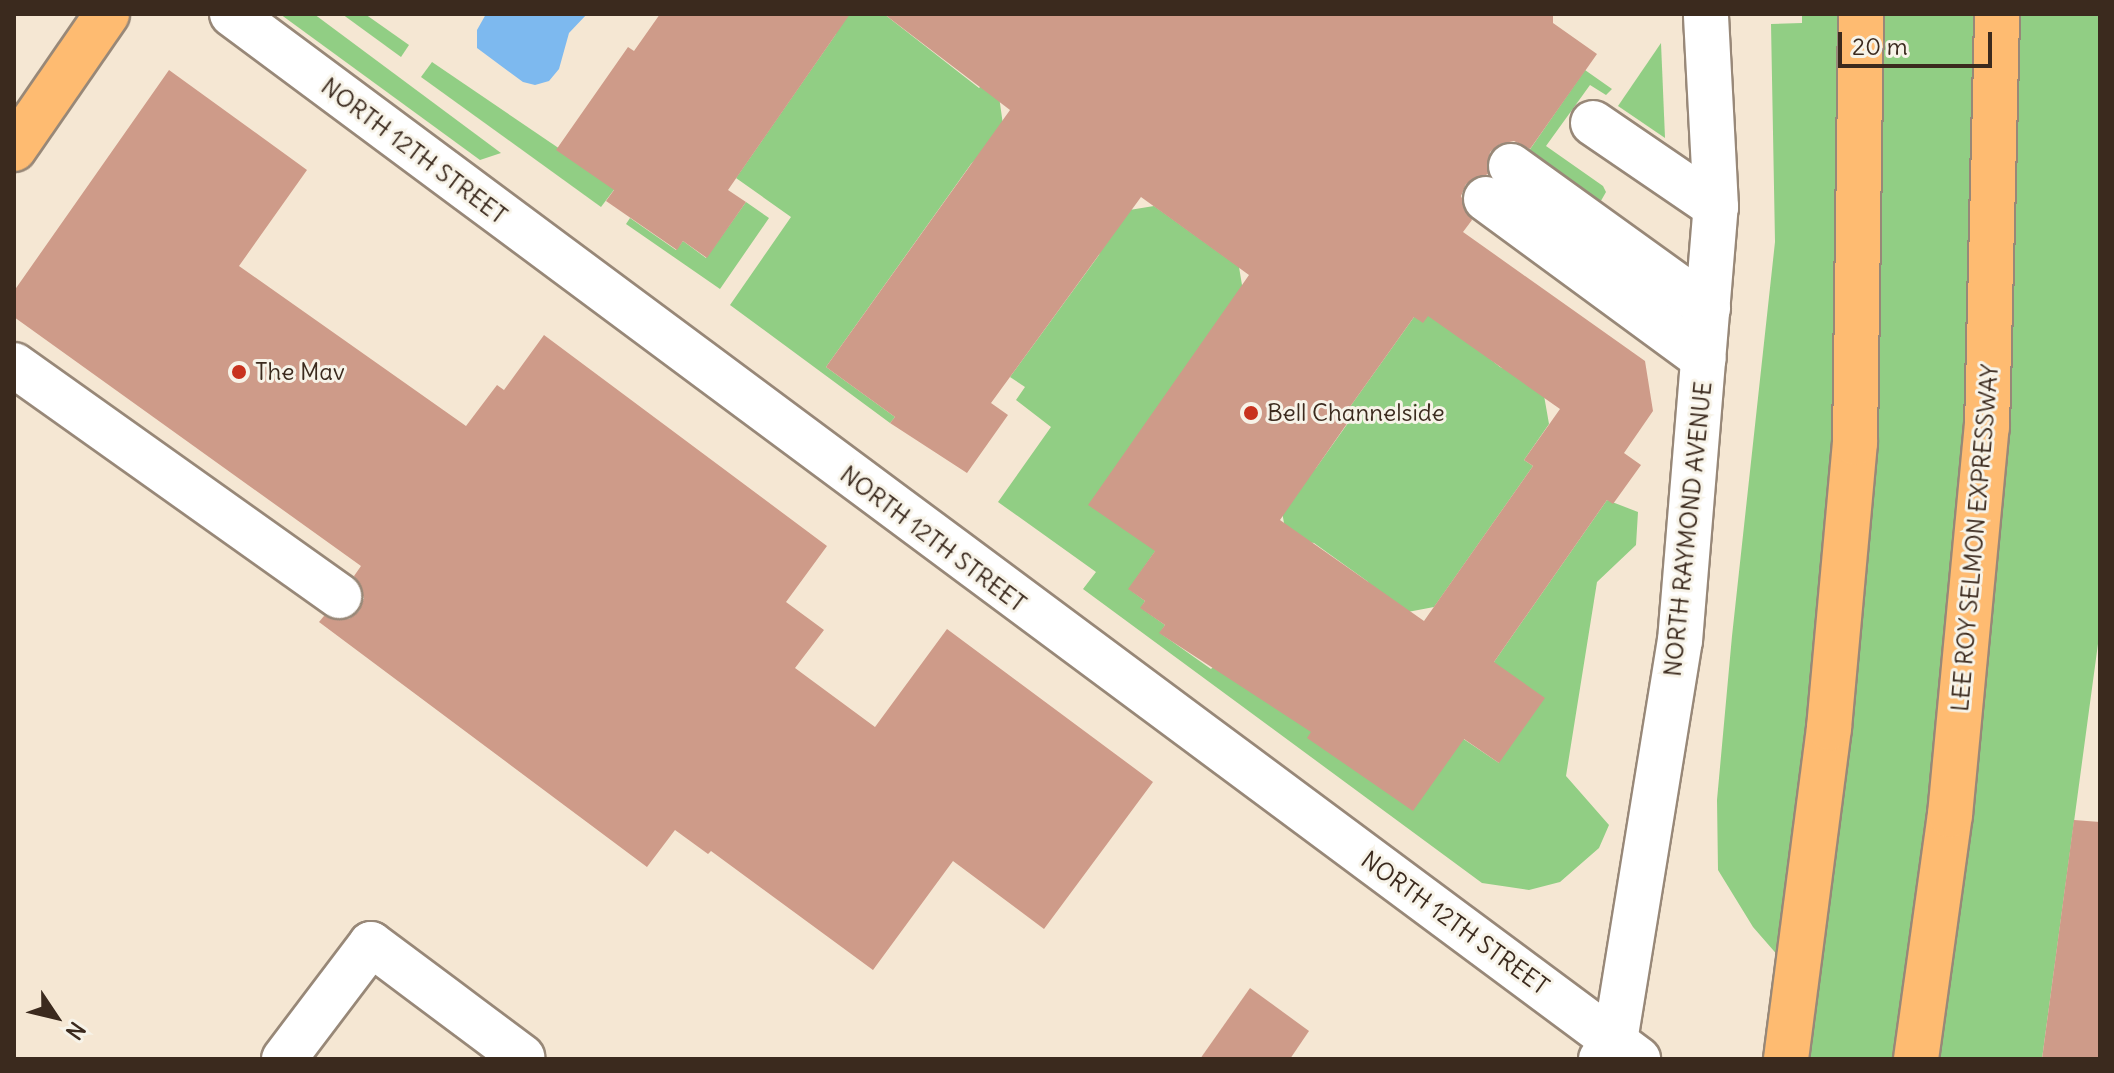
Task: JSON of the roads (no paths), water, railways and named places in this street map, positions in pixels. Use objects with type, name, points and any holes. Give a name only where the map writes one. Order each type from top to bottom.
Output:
[{"type":"main road","points":[[14,149],[107,14]]},
{"type":"main road","points":[[1786,1059],[1829,728],[1855,443],[1861,14]]},
{"type":"main road","name":"LEE ROY SELMON EXPRESSWAY","points":[[1916,1059],[1950,815],[1987,427],[1997,14]]},
{"type":"street","name":"NORTH 12TH STREET","points":[[232,14],[1618,1053]]},
{"type":"street","name":"NORTH RAYMOND AVENUE","points":[[1618,1053],[1680,641],[1704,359],[1716,207],[1706,14]]},
{"type":"street","points":[[1593,123],[1716,207]]},
{"type":"street","points":[[1704,359],[1498,183],[1708,308]]},
{"type":"street","points":[[14,365],[339,596]]},
{"type":"street","points":[[284,1059],[371,944],[522,1057]]},
{"type":"water","points":[[486,14],[587,14],[569,33],[559,69],[549,81],[535,85],[523,82],[477,48],[477,30]]},
{"type":"place","name":"The Mav","points":[[239,372]]},
{"type":"place","name":"Bell Channelside","points":[[1251,413]]}]
